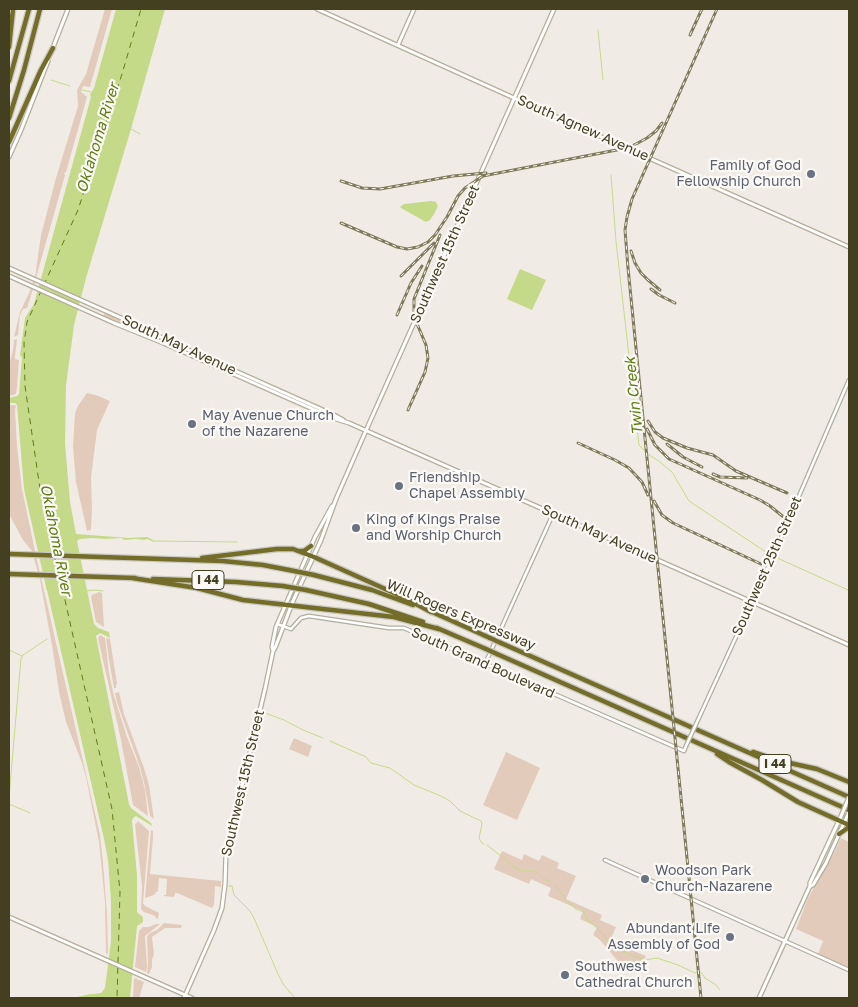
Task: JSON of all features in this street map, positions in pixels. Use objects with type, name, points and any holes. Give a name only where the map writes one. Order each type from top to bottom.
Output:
[{"type":"highway","points":[[9,47],[11,9]]},
{"type":"highway","points":[[9,81],[29,9]]},
{"type":"highway","points":[[9,118],[40,9]]},
{"type":"highway","points":[[9,142],[41,70],[53,48]]},
{"type":"highway","points":[[299,551],[311,546]]},
{"type":"highway","points":[[190,560],[282,548],[299,551],[403,597],[431,612]]},
{"type":"highway","name":"Will Rogers Expressway","points":[[9,554],[233,562],[314,575],[372,590],[431,612],[849,797]]},
{"type":"highway","name":"Will Rogers Expressway","points":[[9,575],[236,582],[283,586],[375,606],[439,628],[706,746],[849,813]]},
{"type":"highway","points":[[132,578],[197,588],[236,598],[386,616],[439,628]]},
{"type":"highway","points":[[722,741],[776,760],[817,769],[848,781]]},
{"type":"highway","points":[[706,746],[729,762],[798,802],[848,825],[839,834]]},
{"type":"main road","points":[[9,14],[11,9]]},
{"type":"main road","points":[[9,157],[68,9]]},
{"type":"main road","name":"South Agnew Avenue","points":[[318,9],[849,247]]},
{"type":"main road","points":[[398,45],[414,9]]},
{"type":"main road","name":"Southwest 15th Street","points":[[185,997],[222,908],[228,844],[273,651],[314,557],[336,499],[554,9]]},
{"type":"main road","name":"South May Avenue","points":[[9,268],[334,415],[349,424]]},
{"type":"main road","name":"South May Avenue","points":[[9,276],[332,418],[366,431],[849,645]]},
{"type":"main road","name":"Southwest 15th Street","points":[[273,651],[272,647],[277,624],[315,537],[336,499]]},
{"type":"main road","points":[[315,537],[321,540]]},
{"type":"main road","points":[[759,998],[849,797]]},
{"type":"main road","points":[[848,825],[849,813]]},
{"type":"main road","points":[[810,886],[813,885],[826,863],[839,834]]},
{"type":"main road","points":[[9,917],[153,980],[185,997],[192,998]]},
{"type":"street","name":"Southwest 25th Street","points":[[684,752],[849,380]]},
{"type":"street","points":[[485,664],[553,514]]},
{"type":"street","name":"South Grand Boulevard","points":[[283,627],[292,628],[301,618],[309,616],[389,628],[401,628],[684,752]]},
{"type":"street","points":[[277,624],[283,627]]},
{"type":"street","points":[[605,860],[849,970]]},
{"type":"shaded area","points":[[105,9],[112,9],[90,87],[83,86],[81,92],[87,97],[30,299],[27,308],[23,309],[20,315],[18,335],[14,337],[20,312],[35,277],[41,235],[78,106],[77,90],[86,74]]},
{"type":"shaded area","points":[[105,313],[130,324],[156,337],[103,316]]},
{"type":"shaded area","points":[[17,339],[15,359],[19,360],[17,388],[16,394],[9,396],[9,365],[14,340]]},
{"type":"shaded area","points":[[87,393],[110,401],[97,430],[91,478],[91,530],[87,531],[76,482],[73,447],[75,413]]},
{"type":"shaded area","points":[[9,405],[16,406],[17,446],[22,489],[100,835],[107,913],[108,953],[106,954],[105,902],[99,842],[86,777],[66,722],[40,580],[32,551],[23,540],[9,514]]},
{"type":"shaded area","points":[[99,592],[102,593],[104,627],[96,622],[91,597]]},
{"type":"shaded area","points":[[100,635],[105,638],[114,696],[139,767],[145,790],[148,816],[133,805],[121,740],[98,638]]},
{"type":"shaded area","points":[[106,638],[110,639],[116,688],[114,688]]},
{"type":"shaded area","points":[[119,692],[124,714],[149,785],[154,819],[150,816],[140,767],[117,702],[115,693]]},
{"type":"shaded area","points":[[294,738],[312,746],[308,757],[289,749]]},
{"type":"shaded area","points":[[506,752],[540,768],[517,820],[483,805]]},
{"type":"shaded area","points":[[138,821],[149,831],[143,903],[159,913],[156,919],[153,915],[141,909],[142,886],[135,825]]},
{"type":"shaded area","points":[[151,830],[153,831],[153,838],[150,874],[221,881],[221,887],[215,886],[214,905],[212,908],[177,893],[175,893],[174,897],[164,896],[166,895],[167,879],[159,878],[158,891],[154,895],[145,898]]},
{"type":"shaded area","points":[[841,838],[849,842],[849,968],[818,954],[823,941],[796,929],[808,898]]},
{"type":"shaded area","points":[[502,851],[522,860],[524,854],[539,861],[542,855],[559,863],[557,868],[576,876],[566,899],[602,915],[600,920],[616,927],[610,941],[646,956],[639,971],[636,972],[624,966],[593,935],[597,927],[580,919],[583,911],[548,896],[551,888],[531,879],[529,884],[494,869]]},
{"type":"shaded area","points":[[164,923],[182,925],[181,928],[165,928],[152,937],[154,954],[149,974],[147,973],[147,937]]},
{"type":"shaded area","points":[[160,924],[145,936],[146,972],[135,967],[139,931],[143,927]]},
{"type":"shaded area","points":[[134,978],[144,982],[139,998],[133,998]]},
{"type":"water","name":"Oklahoma River","points":[[116,9],[165,9],[74,325],[66,386],[65,443],[70,502],[76,534],[129,538],[147,537],[155,541],[147,539],[92,538],[77,541],[94,624],[98,628],[109,632],[110,638],[100,633],[96,636],[129,804],[131,808],[151,823],[152,826],[136,816],[132,821],[137,875],[137,912],[143,917],[143,922],[137,926],[130,998],[73,998],[101,993],[105,988],[111,941],[108,860],[24,489],[17,405],[9,403],[9,398],[19,394],[22,358],[20,355],[25,318],[34,304],[90,95],[94,88]]},
{"type":"water","points":[[436,202],[438,206],[430,220],[426,222],[400,207],[404,204]]},
{"type":"water","points":[[520,269],[546,280],[532,310],[507,299]]},
{"type":"waterway","name":"Twin Creek","points":[[598,30],[603,80]]},
{"type":"waterway","points":[[51,80],[70,86]]},
{"type":"waterway","points":[[82,90],[91,92]]},
{"type":"waterway","points":[[131,129],[140,134]]},
{"type":"waterway","name":"Twin Creek","points":[[611,175],[616,241],[639,445],[672,472],[689,501],[769,554]]},
{"type":"waterway","points":[[155,541],[237,542]]},
{"type":"waterway","name":"Twin Creek","points":[[775,557],[848,590]]},
{"type":"waterway","points":[[86,591],[103,591]]},
{"type":"waterway","points":[[9,798],[21,658],[47,639]]},
{"type":"waterway","points":[[9,650],[22,656]]},
{"type":"waterway","points":[[265,713],[323,738]]},
{"type":"waterway","points":[[330,741],[366,757],[371,763],[390,768],[414,785],[441,796],[450,801],[460,811],[481,821],[479,838],[484,844]]},
{"type":"waterway","points":[[9,804],[30,813]]},
{"type":"waterway","points":[[487,845],[516,868],[522,871],[534,871],[550,882]]},
{"type":"waterway","points":[[554,885],[564,899],[576,909],[584,912],[586,918],[605,936],[615,949],[645,960],[657,958],[695,973],[701,972],[705,978],[720,990]]},
{"type":"waterway","points":[[229,886],[232,886],[234,895],[253,916],[283,984],[295,998]]},
{"type":"ferry route","points":[[54,554],[40,489],[25,386],[24,342],[27,322],[78,210],[141,9]]},
{"type":"ferry route","points":[[55,558],[59,574]]},
{"type":"ferry route","points":[[60,578],[112,809],[120,892],[117,998]]},
{"type":"railway","points":[[690,35],[702,9]]},
{"type":"railway","points":[[701,998],[625,230],[632,199],[717,9]]},
{"type":"railway","points":[[341,223],[397,247],[407,249],[418,247],[428,242],[435,235],[458,196],[465,188],[483,176],[627,148],[647,138],[662,123]]},
{"type":"railway","points":[[341,181],[362,188],[380,189],[453,176],[486,173]]},
{"type":"railway","points":[[408,410],[425,372],[428,358],[426,345],[415,319],[414,299],[440,235]]},
{"type":"railway","points":[[401,276],[434,243]]},
{"type":"railway","points":[[631,251],[641,273],[660,290]]},
{"type":"railway","points":[[397,315],[411,283],[422,266]]},
{"type":"railway","points":[[651,289],[675,303]]},
{"type":"railway","points":[[648,421],[655,432],[663,438],[687,448],[713,455],[736,471],[787,493]]},
{"type":"railway","points":[[647,429],[655,445],[669,459],[760,500],[786,519]]},
{"type":"railway","points":[[578,443],[629,468],[642,482],[648,495]]},
{"type":"railway","points":[[667,444],[683,457],[702,467]]},
{"type":"railway","points":[[713,474],[720,477],[747,478]]},
{"type":"railway","points":[[654,501],[662,515],[673,523],[761,564]]},
{"type":"place","name":"Family of God Fellowship Church","points":[[811,174]]},
{"type":"place","name":"May Avenue Church of the Nazarene","points":[[192,424]]},
{"type":"place","name":"Friendship Chapel Assembly","points":[[399,486]]},
{"type":"place","name":"King of Kings Praise and Worship Church","points":[[356,528]]},
{"type":"place","name":"Woodson Park Church-Nazarene","points":[[645,879]]},
{"type":"place","name":"Abundant Life Assembly of God","points":[[730,937]]},
{"type":"place","name":"Southwest Cathedral Church","points":[[565,975]]}]
